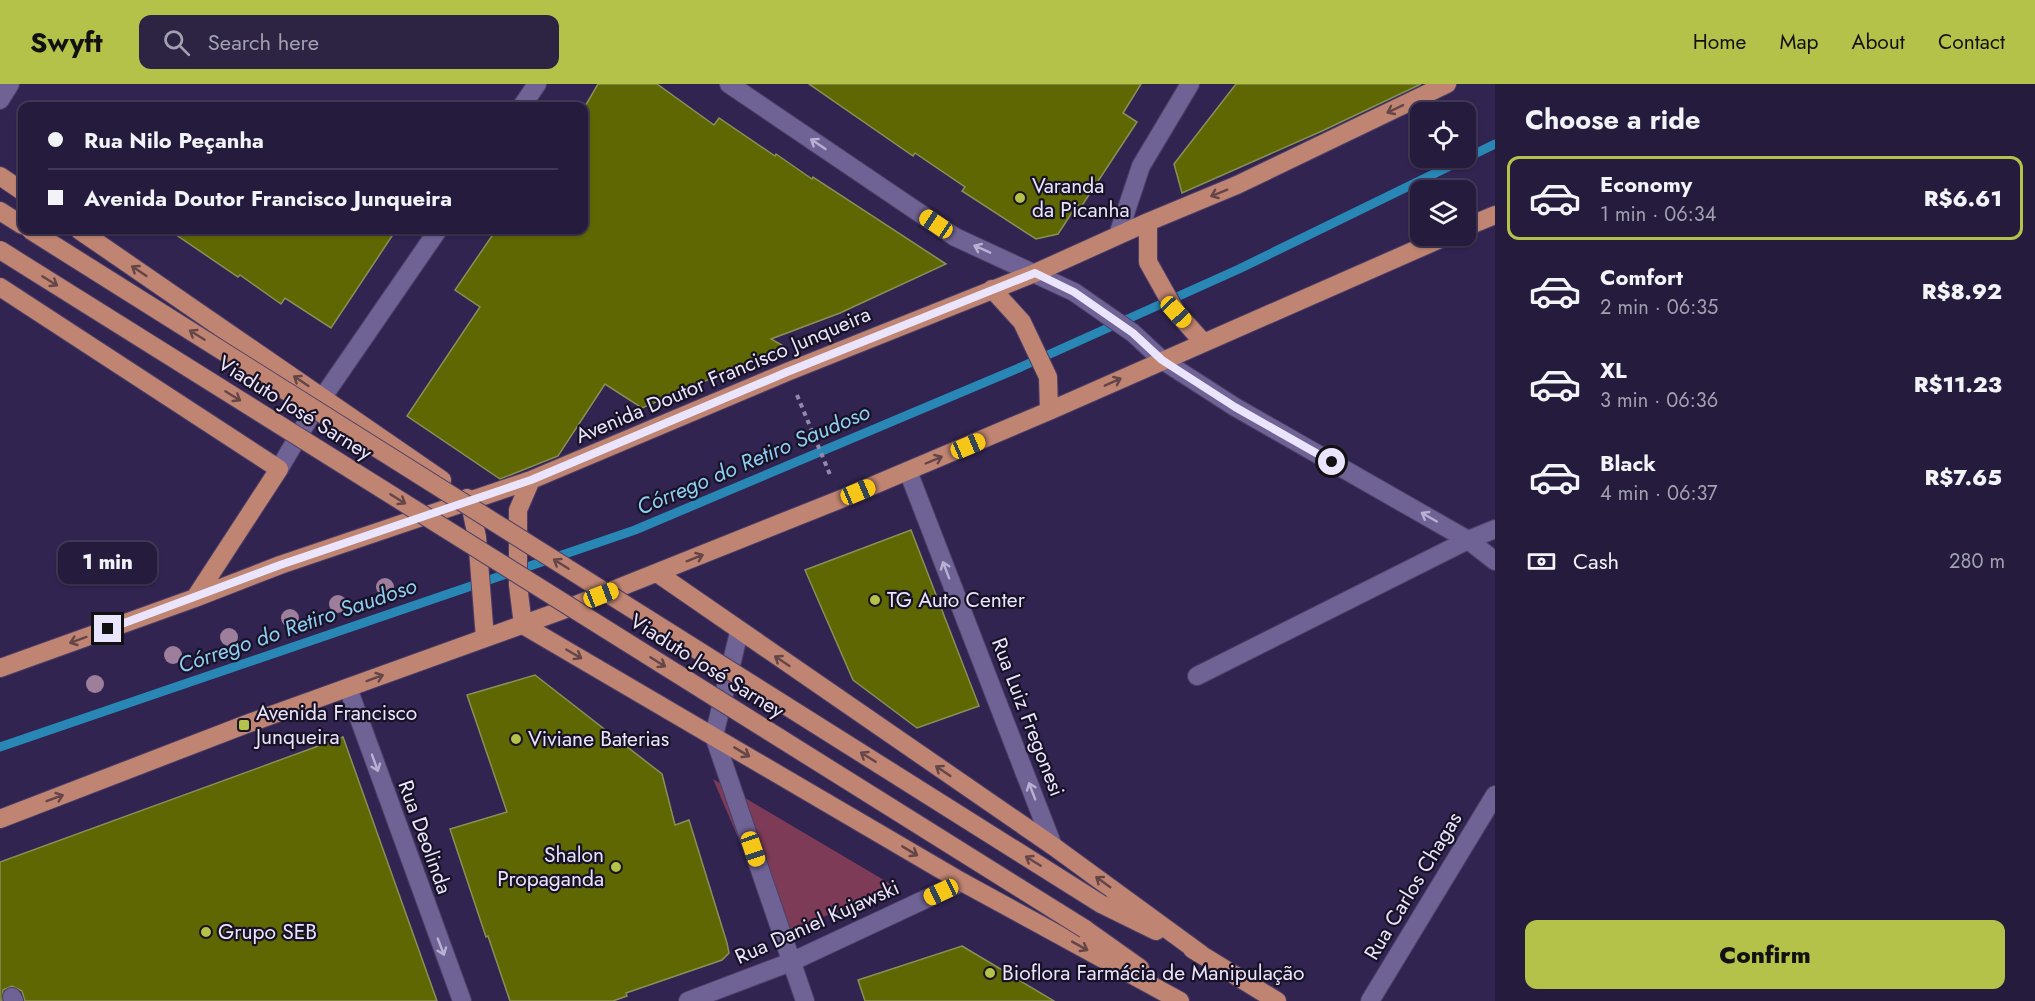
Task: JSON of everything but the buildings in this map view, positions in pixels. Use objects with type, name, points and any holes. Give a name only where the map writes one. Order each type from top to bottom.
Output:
[{"type":"main road","name":"Avenida Doutor Francisco Junqueira","points":[[0,668],[280,565],[469,499],[531,480],[787,372],[1035,273],[1118,235],[1238,185],[1446,84]]},
{"type":"main road","points":[[0,176],[18,188]]},
{"type":"main road","points":[[0,211],[18,222]]},
{"type":"main road","points":[[1476,224],[1495,215]]},
{"type":"main road","points":[[1148,222],[1148,262],[1176,312],[1203,342]]},
{"type":"main road","name":"Viaduto José Sarney","points":[[36,234],[1101,904],[1201,954]]},
{"type":"main road","points":[[85,234],[469,499],[477,537],[485,638]]},
{"type":"main road","points":[[0,819],[244,725],[657,573],[1049,411],[1424,246]]},
{"type":"main road","name":"Viaduto José Sarney","points":[[0,250],[1084,929],[1187,1001]]},
{"type":"main road","points":[[0,287],[279,470],[195,598]]},
{"type":"main road","points":[[992,289],[1022,322],[1048,377],[1049,411]]},
{"type":"main road","points":[[523,624],[518,585],[518,510],[531,480]]},
{"type":"main road","points":[[657,573],[1053,846],[1201,954],[1277,1001]]},
{"type":"main road","points":[[523,624],[962,882],[1180,1001]]},
{"type":"street","points":[[0,100],[10,84]]},
{"type":"street","points":[[525,102],[537,84]]},
{"type":"street","points":[[729,84],[955,237],[1074,292],[1133,333],[1162,360],[1235,407],[1468,540],[1495,561]]},
{"type":"street","points":[[1118,235],[1142,166],[1190,84]]},
{"type":"street","points":[[279,470],[324,397],[435,234]]},
{"type":"street","name":"Rua Luiz Fregonesi","points":[[908,471],[1053,846]]},
{"type":"street","points":[[1197,676],[1468,540],[1495,529]]},
{"type":"street","points":[[740,632],[714,736],[805,1001]]},
{"type":"street","name":"Rua Deolinda","points":[[348,688],[462,1001]]},
{"type":"street","name":"Rua Carlos Chagas","points":[[1370,1001],[1495,795]]},
{"type":"street","name":"Rua Daniel Kujawski","points":[[688,1001],[791,962],[962,882]]},
{"type":"path","points":[[802,408],[830,474]]},
{"type":"shaded area","points":[[713,779],[899,889],[779,933]]},
{"type":"waterway","name":"Córrego do Retiro Saudoso","points":[[0,747],[635,530],[1021,367],[1239,269],[1495,144]]},
{"type":"place","name":"Varanda da Picanha","points":[[1020,198]]},
{"type":"place","name":"TG Auto Center","points":[[875,600]]},
{"type":"place","name":"Avenida Francisco Junqueira","points":[[244,725]]},
{"type":"place","name":"Viviane Baterias","points":[[516,739]]},
{"type":"place","name":"Shalon Propaganda","points":[[616,867]]},
{"type":"place","name":"Grupo SEB","points":[[206,932]]},
{"type":"place","name":"Bioflora Farmácia de Manipulação","points":[[990,973]]},
{"type":"route","points":[[108,629],[280,565],[469,499],[531,480],[787,372],[1035,273],[1074,292],[1133,333],[1162,360],[1235,407],[1332,462]]}]
